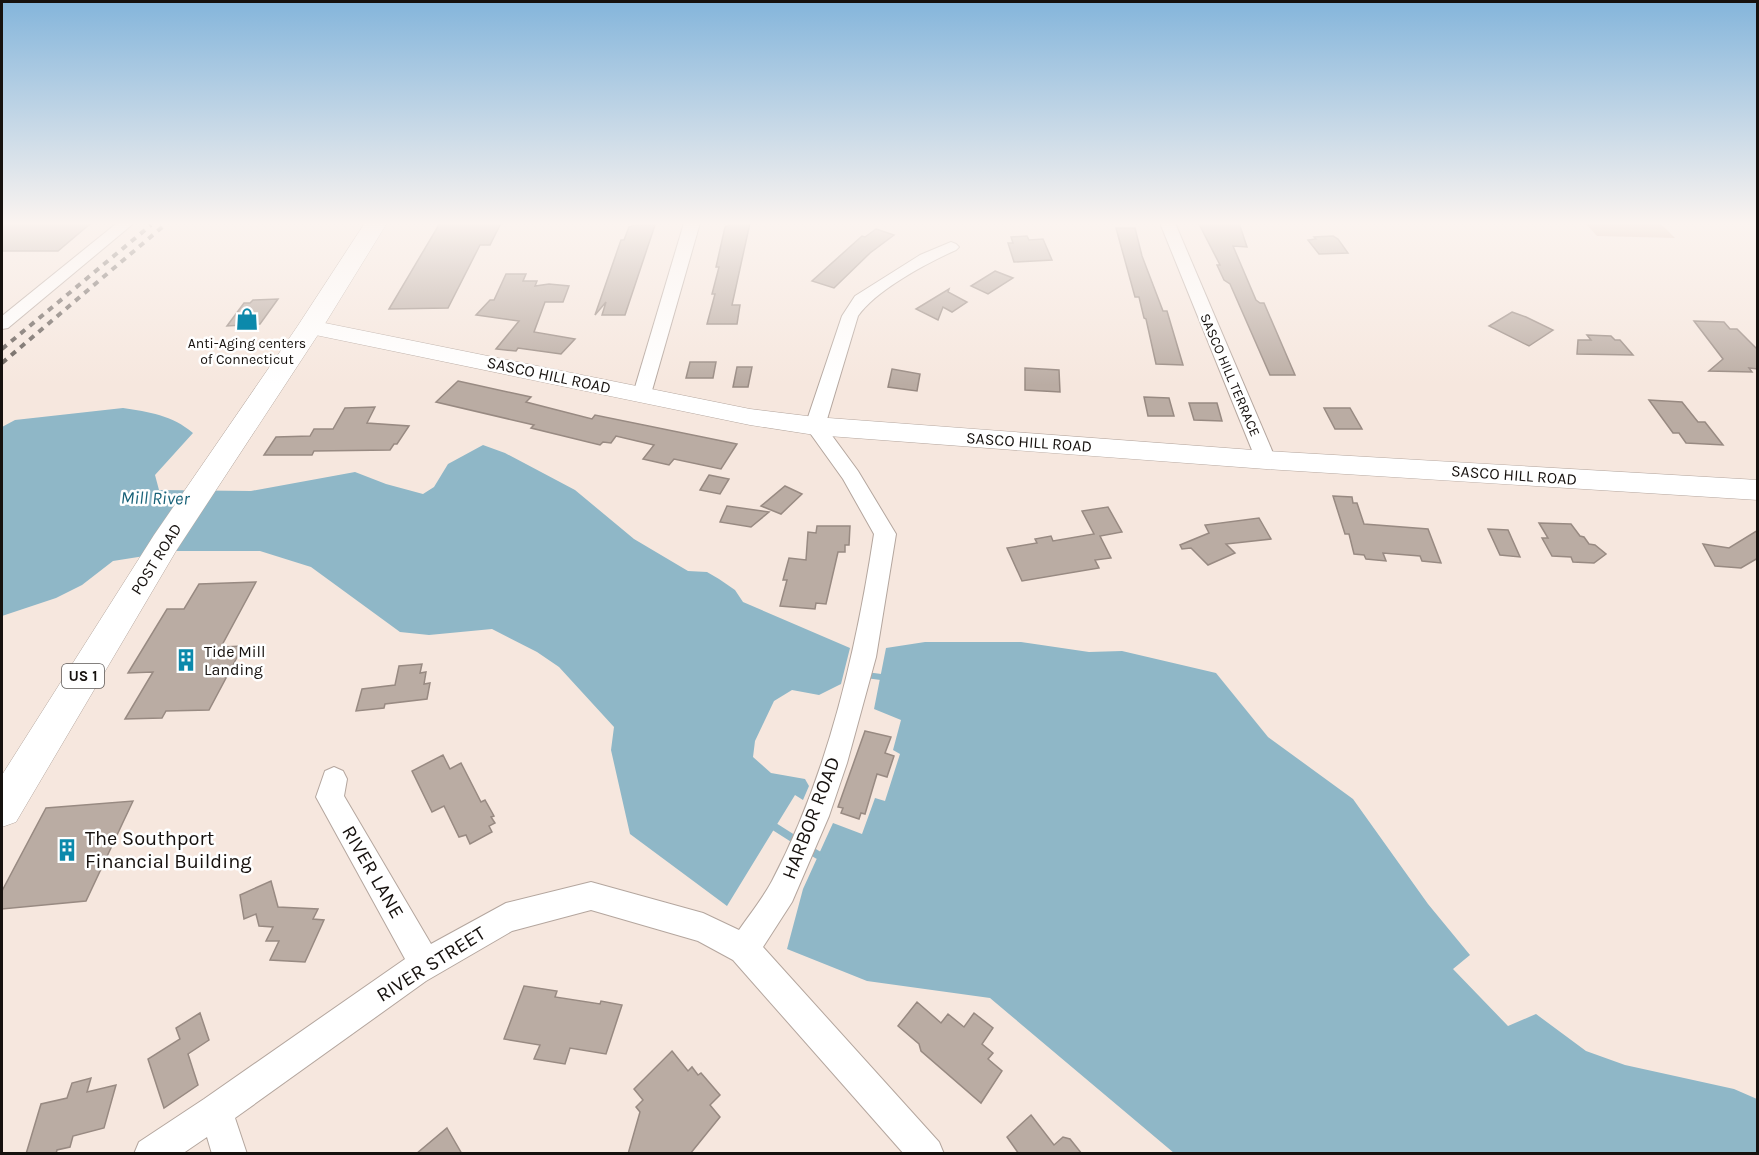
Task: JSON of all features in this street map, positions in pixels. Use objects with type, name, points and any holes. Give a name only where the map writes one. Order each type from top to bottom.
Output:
[{"type":"main road","name":"POST ROAD","points":[[2,809],[165,543],[342,277]]},
{"type":"street","points":[[2,324],[60,277]]},
{"type":"street","points":[[642,394],[676,277]]},
{"type":"street","points":[[814,426],[850,316],[861,300],[896,277]]},
{"type":"street","name":"SASCO HILL TERRACE","points":[[1190,277],[1266,460]]},
{"type":"street","name":"SASCO HILL ROAD","points":[[310,327],[750,417],[814,426],[1266,460],[1758,490]]},
{"type":"street","name":"HARBOR ROAD","points":[[744,949],[782,892],[815,816],[834,763],[864,657],[885,534],[851,476],[814,426]]},
{"type":"street","name":"RIVER LANE","points":[[334,779],[330,797],[425,964]]},
{"type":"street","name":"RIVER STREET","points":[[151,1154],[425,964],[506,918],[591,896],[702,928],[744,949]]},
{"type":"street","points":[[744,949],[927,1154]]},
{"type":"street","points":[[216,1111],[230,1154]]},
{"type":"water","name":"Mill River","points":[[123,408],[168,418],[193,433],[155,475],[159,490],[251,491],[355,472],[386,484],[423,494],[434,487],[448,464],[483,445],[505,453],[575,490],[634,539],[688,571],[707,572],[735,590],[743,602],[850,648],[841,684],[819,695],[792,690],[774,701],[755,741],[753,757],[771,773],[805,779],[809,786],[803,800],[795,795],[727,906],[630,834],[611,750],[614,727],[559,667],[537,652],[492,629],[429,635],[400,632],[311,567],[260,551],[176,551],[113,561],[82,585],[56,598],[2,616],[2,427],[15,420]]},
{"type":"water","points":[[925,642],[1021,642],[1089,652],[1122,651],[1216,673],[1268,737],[1353,799],[1428,904],[1470,955],[1453,969],[1508,1026],[1536,1014],[1586,1051],[1625,1065],[1734,1089],[1757,1099],[1757,1153],[1174,1153],[990,998],[867,981],[787,949],[803,889],[833,823],[862,834],[875,798],[885,801],[900,754],[893,750],[901,720],[874,709],[886,648]]},
{"type":"building","points":[[408,277],[464,277],[448,308],[389,309]]},
{"type":"building","points":[[505,277],[525,277],[523,281],[537,281],[535,286],[549,284],[569,286],[563,302],[545,302],[534,332],[575,339],[561,354],[518,348],[516,351],[496,349],[519,321],[476,315],[490,300],[494,300]]},
{"type":"building","points":[[608,277],[638,277],[625,315],[602,315],[606,302],[595,315]]},
{"type":"building","points":[[716,277],[738,277],[732,305],[740,305],[737,324],[707,324],[715,294],[712,294]]},
{"type":"building","points":[[817,277],[845,277],[834,288],[812,281]]},
{"type":"building","points":[[986,277],[1013,278],[988,294],[971,286]]},
{"type":"building","points":[[1129,277],[1150,277],[1163,311],[1167,311],[1183,365],[1156,364],[1146,319],[1139,297],[1135,297]]},
{"type":"building","points":[[1223,277],[1246,277],[1256,300],[1264,303],[1295,375],[1270,375],[1230,284]]},
{"type":"building","points":[[949,289],[948,292],[967,302],[952,312],[943,307],[938,320],[916,309]]},
{"type":"building","points":[[278,299],[260,324],[227,326],[244,303],[250,303],[253,300]]},
{"type":"building","points":[[1512,312],[1553,330],[1529,346],[1489,326]]},
{"type":"building","points":[[1694,321],[1724,322],[1730,329],[1737,329],[1758,350],[1758,369],[1749,368],[1752,372],[1709,371],[1723,359]]},
{"type":"building","points":[[1587,335],[1611,336],[1615,340],[1620,340],[1633,355],[1577,354],[1578,340],[1591,340]]},
{"type":"building","points":[[690,362],[716,362],[713,378],[686,378]]},
{"type":"building","points":[[737,367],[752,367],[748,387],[733,387]]},
{"type":"building","points":[[1025,368],[1059,370],[1060,392],[1025,390]]},
{"type":"building","points":[[892,369],[920,374],[917,391],[888,387]]},
{"type":"building","points":[[458,381],[531,397],[526,402],[592,419],[595,415],[737,444],[721,469],[674,459],[669,465],[643,459],[654,445],[616,436],[611,443],[603,442],[600,445],[531,428],[534,425],[436,402]]},
{"type":"building","points":[[1144,397],[1169,398],[1174,416],[1148,416]]},
{"type":"building","points":[[1649,400],[1682,402],[1698,422],[1705,422],[1723,445],[1686,443],[1679,433],[1673,433]]},
{"type":"building","points":[[1189,403],[1217,403],[1222,421],[1194,420]]},
{"type":"building","points":[[375,407],[367,423],[409,426],[390,450],[314,451],[312,455],[264,455],[276,437],[310,436],[314,429],[333,429],[345,408]]},
{"type":"building","points":[[1324,408],[1350,408],[1362,429],[1335,429]]},
{"type":"building","points":[[709,475],[729,479],[720,494],[700,490]]},
{"type":"building","points":[[785,486],[802,494],[781,514],[761,506]]},
{"type":"building","points":[[1333,496],[1352,497],[1353,503],[1357,503],[1364,524],[1428,529],[1441,563],[1422,561],[1420,556],[1383,553],[1386,561],[1366,559],[1364,555],[1354,554],[1349,534],[1345,534]]},
{"type":"building","points":[[727,506],[769,512],[751,527],[720,522]]},
{"type":"building","points":[[1108,507],[1122,532],[1100,536],[1111,558],[1095,560],[1099,568],[1022,581],[1007,548],[1037,543],[1035,539],[1051,536],[1053,541],[1094,534],[1082,511]]},
{"type":"building","points":[[1259,518],[1271,539],[1226,544],[1235,553],[1208,565],[1191,548],[1182,549],[1180,545],[1209,533],[1205,525]]},
{"type":"building","points":[[1539,523],[1571,524],[1589,544],[1595,545],[1606,554],[1594,563],[1573,562],[1571,557],[1552,556],[1542,538],[1548,538]]},
{"type":"building","points":[[817,526],[850,526],[849,545],[845,545],[845,552],[838,552],[826,604],[816,603],[815,609],[780,606],[787,580],[783,580],[789,558],[806,560],[808,532],[816,533]]},
{"type":"building","points":[[1488,529],[1508,530],[1520,557],[1500,555]]},
{"type":"building","points":[[1758,530],[1758,558],[1741,568],[1715,566],[1703,544],[1729,548]]},
{"type":"building","name":"Tide Mill Landing","points":[[256,582],[221,647],[243,646],[209,710],[166,711],[162,718],[125,719],[153,672],[128,673],[167,609],[184,609],[199,584]]},
{"type":"building","points":[[422,664],[420,673],[426,672],[424,684],[430,683],[427,699],[385,704],[384,708],[356,711],[362,689],[395,685],[399,666]]},
{"type":"building","points":[[865,731],[891,737],[885,753],[894,756],[887,777],[877,774],[865,814],[861,813],[859,819],[841,813],[843,808],[838,807]]},
{"type":"building","points":[[443,755],[450,769],[461,763],[481,802],[485,800],[494,816],[491,817],[495,823],[489,826],[492,832],[470,844],[466,835],[459,837],[444,806],[432,812],[412,771]]},
{"type":"building","name":"The Southport Financial Building","points":[[133,801],[86,901],[2,909],[2,891],[46,808]]},
{"type":"building","points":[[271,881],[278,907],[318,909],[313,919],[324,920],[305,962],[270,960],[279,941],[266,941],[273,927],[259,926],[256,914],[244,919],[240,895]]},
{"type":"building","points":[[524,986],[557,991],[555,997],[622,1005],[606,1054],[570,1048],[565,1064],[534,1059],[540,1045],[504,1039]]},
{"type":"building","points":[[917,1002],[941,1023],[948,1014],[964,1027],[974,1013],[993,1028],[982,1044],[993,1053],[988,1059],[1002,1071],[981,1103],[921,1051],[919,1044],[898,1026]]},
{"type":"building","points":[[200,1013],[209,1040],[188,1054],[198,1085],[164,1108],[148,1059],[180,1039],[176,1028]]},
{"type":"building","points":[[672,1051],[688,1071],[692,1067],[698,1075],[701,1073],[720,1095],[710,1105],[720,1117],[690,1154],[628,1154],[640,1112],[636,1107],[643,1100],[634,1089]]},
{"type":"building","points":[[91,1078],[87,1092],[116,1085],[104,1128],[73,1136],[70,1147],[57,1150],[56,1154],[26,1154],[41,1104],[67,1098],[72,1083]]},
{"type":"building","points":[[1031,1115],[1054,1145],[1063,1137],[1070,1139],[1082,1154],[1019,1154],[1007,1137]]},
{"type":"building","points":[[447,1128],[462,1154],[416,1154]]},
{"type":"waterway","points":[[866,675],[881,677]]},
{"type":"waterway","points":[[775,827],[797,841]]},
{"type":"waterway","points":[[808,849],[818,855]]},
{"type":"railway","points":[[2,349],[89,277]]},
{"type":"railway","points":[[2,363],[103,277]]},
{"type":"place","name":"Anti-Aging centers of Connecticut","points":[[247,319]]},
{"type":"place","name":"Tide Mill Landing","points":[[186,660]]},
{"type":"place","name":"The Southport Financial Building","points":[[67,850]]}]
